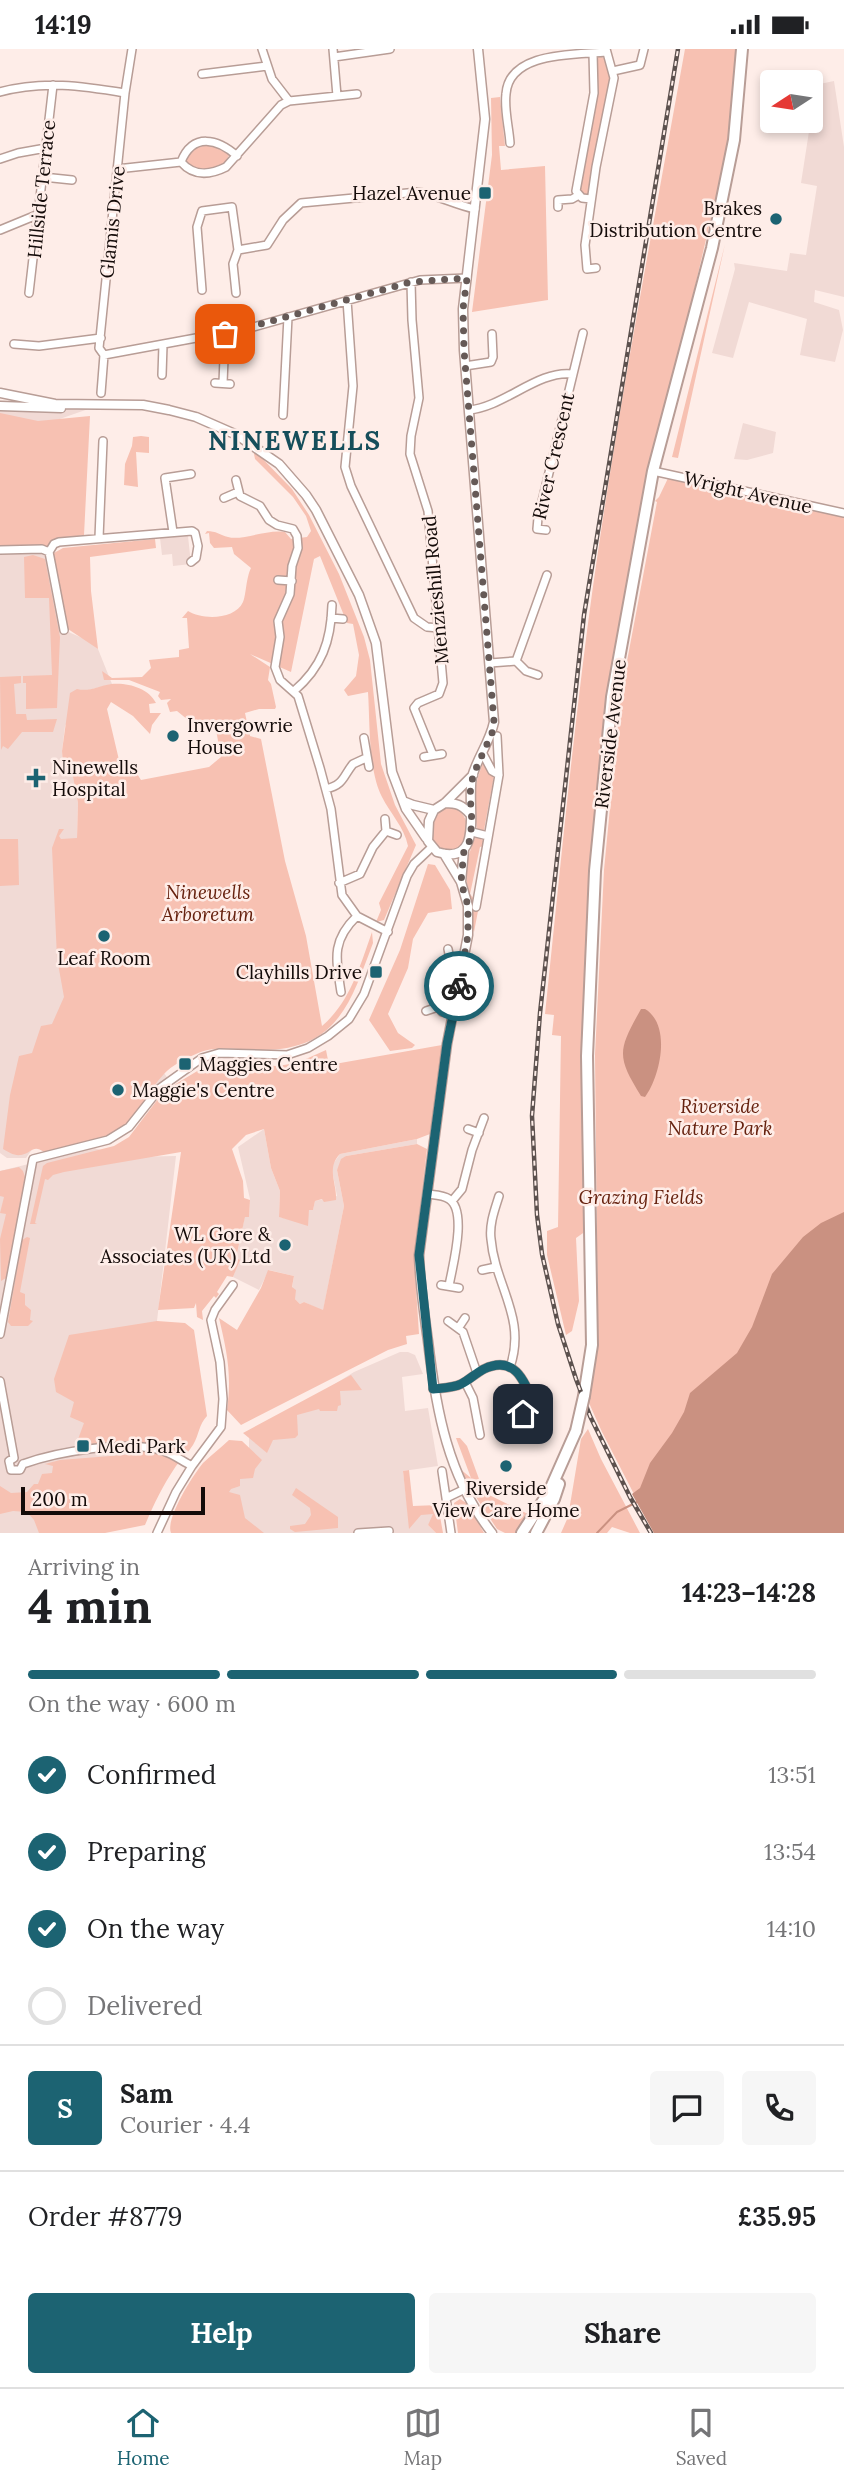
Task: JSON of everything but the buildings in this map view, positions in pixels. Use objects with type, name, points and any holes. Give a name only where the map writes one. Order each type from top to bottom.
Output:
[{"type":"main road","name":"Riverside Avenue","points":[[536,1533],[554,1499],[576,1431],[592,1345],[587,1056],[595,871],[612,697],[653,471],[712,248],[734,140],[743,49]]},
{"type":"main road","name":"Riverside Avenue","points":[[522,1533],[549,1492],[576,1431]]},
{"type":"street","name":"Glamis Drive","points":[[101,393],[104,355],[99,348],[125,93],[132,49]]},
{"type":"street","points":[[262,49],[272,79],[289,101]]},
{"type":"street","points":[[337,96],[333,53],[390,49]]},
{"type":"street","points":[[461,882],[464,850],[472,832],[470,794],[473,775],[494,722],[465,366],[463,309],[485,120],[478,49]]},
{"type":"street","points":[[613,71],[640,65],[644,49]]},
{"type":"street","points":[[510,143],[506,94],[509,82],[519,70],[543,58],[606,51],[614,78],[585,245],[587,269],[596,268]]},
{"type":"street","points":[[591,199],[579,195],[576,191],[594,93],[593,53]]},
{"type":"street","points":[[207,72],[267,66]]},
{"type":"street","points":[[0,92],[53,85],[125,93]]},
{"type":"street","name":"Hillside Terrace","points":[[30,293],[53,85]]},
{"type":"street","points":[[181,162],[187,169],[206,174],[226,167],[281,105],[289,101],[358,94]]},
{"type":"street","points":[[181,162],[185,152],[193,145],[203,142],[224,145],[237,156]]},
{"type":"street","points":[[0,159],[46,148]]},
{"type":"street","points":[[117,169],[181,162]]},
{"type":"street","points":[[43,177],[72,180]]},
{"type":"street","points":[[238,250],[267,245],[283,220],[301,203],[418,192],[437,195],[456,205],[475,209]]},
{"type":"street","points":[[558,207],[558,200],[572,199],[579,195]]},
{"type":"street","points":[[202,289],[197,227],[202,211],[232,207],[238,250],[233,264],[236,293]]},
{"type":"street","points":[[0,230],[39,214]]},
{"type":"street","points":[[104,355],[225,334],[411,282],[467,278]]},
{"type":"street","name":"Menzieshill Road","points":[[411,282],[419,398],[411,436],[411,454],[428,511],[442,689],[439,694],[418,703],[414,708],[433,755]]},
{"type":"street","points":[[347,300],[353,386],[345,467],[351,486],[414,618],[427,627],[439,628]]},
{"type":"street","points":[[282,415],[288,317]]},
{"type":"street","name":"River Crescent","points":[[546,530],[537,529],[538,518],[583,333]]},
{"type":"street","points":[[223,383],[225,334]]},
{"type":"street","points":[[465,366],[491,362],[492,334]]},
{"type":"street","points":[[14,344],[39,346],[101,338]]},
{"type":"street","points":[[162,375],[163,345]]},
{"type":"street","name":"River Crescent","points":[[469,409],[488,407],[556,374],[572,374]]},
{"type":"street","points":[[0,393],[55,404],[144,405],[169,410],[196,417],[237,435],[279,464],[306,495],[359,595],[376,643],[387,746],[403,801],[437,852],[444,854],[464,850]]},
{"type":"street","points":[[0,406],[54,409],[116,405]]},
{"type":"street","points":[[99,538],[103,441]]},
{"type":"street","name":"Wright Avenue","points":[[653,471],[844,513]]},
{"type":"street","points":[[173,532],[165,478],[191,474]]},
{"type":"street","points":[[236,480],[240,496],[260,506],[269,520],[277,525],[293,529],[297,536],[298,548],[292,566],[290,594],[278,621],[281,637],[275,667],[280,680],[294,691],[300,703],[326,789],[342,895],[357,916],[388,932]]},
{"type":"street","points":[[223,498],[238,492]]},
{"type":"street","points":[[64,630],[49,552],[54,544],[192,531],[198,546],[196,558],[191,562]]},
{"type":"street","points":[[0,550],[42,549],[49,552]]},
{"type":"street","points":[[516,661],[547,575]]},
{"type":"street","points":[[278,580],[292,581]]},
{"type":"street","points":[[532,585],[542,588]]},
{"type":"street","points":[[294,691],[315,671],[321,659],[332,605]]},
{"type":"street","points":[[331,618],[343,619]]},
{"type":"street","points":[[490,663],[516,661],[526,671],[538,675]]},
{"type":"street","points":[[476,908],[499,775],[497,736]]},
{"type":"street","points":[[364,738],[369,767]]},
{"type":"street","points":[[424,757],[442,754]]},
{"type":"street","points":[[483,754],[492,771],[499,775]]},
{"type":"street","points":[[326,789],[339,785],[353,764],[366,758]]},
{"type":"street","points":[[0,1334],[33,1159],[108,1140],[119,1134],[129,1127],[160,1088],[202,1058],[219,1053],[288,1055],[308,1048],[349,1019],[364,994],[411,869],[430,844],[429,821],[434,810],[445,803],[473,775]]},
{"type":"street","points":[[403,801],[434,810]]},
{"type":"street","points":[[445,803],[455,803],[470,814]]},
{"type":"street","points":[[340,883],[352,880],[360,874],[373,846],[386,831],[385,819]]},
{"type":"street","points":[[386,831],[397,835]]},
{"type":"street","points":[[472,832],[488,836]]},
{"type":"street","points":[[444,854],[461,882],[468,906],[468,935],[447,1044],[419,1255],[433,1389],[444,1440],[479,1517],[492,1533]]},
{"type":"street","points":[[341,992],[338,944],[345,927],[357,916]]},
{"type":"street","points":[[426,1011],[438,1007],[450,977],[448,949]]},
{"type":"street","points":[[339,979],[350,978]]},
{"type":"street","points":[[438,1007],[442,1012],[454,1014]]},
{"type":"street","points":[[452,1201],[462,1189],[484,1118]]},
{"type":"street","points":[[468,1129],[479,1133]]},
{"type":"street","points":[[427,1194],[446,1197],[452,1201],[458,1213],[457,1244],[445,1286],[459,1288]]},
{"type":"street","points":[[499,1195],[491,1228],[496,1267],[516,1331],[516,1351],[510,1367]]},
{"type":"street","points":[[482,1270],[496,1267]]},
{"type":"street","points":[[0,1284],[9,1286]]},
{"type":"street","points":[[157,1533],[176,1492],[221,1427],[223,1399],[220,1363],[211,1320],[233,1285]]},
{"type":"street","points":[[459,1327],[465,1318]]},
{"type":"street","points":[[448,1321],[463,1332],[477,1373]]},
{"type":"street","points":[[433,1389],[457,1386],[494,1366],[510,1367],[522,1376],[534,1405]]},
{"type":"street","points":[[0,1381],[14,1458]]},
{"type":"street","points":[[465,1382],[481,1435]]},
{"type":"street","points":[[523,1414],[534,1405],[543,1403]]},
{"type":"street","points":[[477,1419],[487,1416]]},
{"type":"street","points":[[14,1458],[8,1463],[11,1470],[20,1471],[23,1464],[48,1455],[73,1450],[122,1447],[162,1450],[192,1466]]},
{"type":"street","points":[[14,1458],[23,1464]]},
{"type":"street","points":[[442,1471],[451,1533]]},
{"type":"street","points":[[446,1498],[465,1489]]},
{"type":"street","points":[[358,1533],[389,1531]]},
{"type":"shaded area","points":[[834,81],[844,147],[844,297],[815,290],[814,302],[839,310],[843,330],[835,362],[800,355],[807,319],[749,302],[733,358],[712,353],[735,269],[734,263],[787,271],[790,253],[806,255],[817,186],[801,183],[809,133],[823,133],[823,83]]},
{"type":"shaded area","name":"Ninewells Hospital","points":[[0,406],[54,409],[94,407],[54,421],[73,537],[84,539],[59,542],[49,552],[64,630],[89,641],[98,649],[112,684],[85,691],[65,726],[63,764],[70,760],[78,803],[77,838],[164,1073],[169,1080],[129,1127],[44,1152],[33,1148],[26,1158],[7,1158],[0,1153]]},
{"type":"shaded area","points":[[743,423],[776,432],[773,453],[747,460],[734,459]]},
{"type":"shaded area","points":[[188,536],[191,564],[173,566],[172,554],[162,555],[160,538]]},
{"type":"shaded area","points":[[641,1009],[645,1009],[653,1017],[661,1039],[659,1065],[645,1097],[641,1096],[627,1071],[623,1053],[628,1034]]},
{"type":"shaded area","points":[[264,1129],[271,1168],[280,1191],[279,1217],[301,1222],[306,1222],[315,1201],[337,1196],[332,1170],[340,1154],[417,1139],[417,1144],[346,1156],[337,1170],[344,1206],[323,1311],[304,1302],[300,1304],[295,1299],[292,1288],[294,1276],[269,1270],[259,1290],[233,1277],[239,1260],[236,1259],[245,1216],[249,1216],[250,1199],[238,1147]]},
{"type":"shaded area","points":[[94,1148],[126,1157],[176,1156],[157,1321],[136,1454],[105,1533],[0,1533],[0,1171]]},
{"type":"shaded area","points":[[844,1212],[844,1533],[654,1533],[632,1494],[640,1488],[650,1463],[672,1433],[684,1412],[690,1393],[737,1353],[752,1327],[772,1274],[803,1237],[821,1223]]},
{"type":"shaded area","points":[[400,1352],[415,1355],[423,1374],[402,1377],[405,1411],[428,1408],[438,1466],[403,1471],[408,1514],[439,1511],[428,1525],[436,1533],[176,1533],[249,1448],[249,1438],[354,1372]]},
{"type":"green space","points":[[685,49],[738,49],[730,137],[671,389],[600,762],[586,1231],[576,1238],[579,1301],[572,1331],[566,1335],[547,1255],[547,1231],[558,1227],[561,1036],[552,1035],[554,1015],[545,1014],[572,757],[603,515]]},
{"type":"green space","points":[[599,56],[606,59],[611,77],[589,193],[581,195],[579,191],[596,59]]},
{"type":"green space","points":[[500,97],[505,146],[499,146],[501,170],[545,166],[548,300],[472,312],[492,155],[491,98]]},
{"type":"green space","points":[[209,145],[218,146],[229,155],[222,165],[211,170],[199,170],[188,165],[187,157],[192,151]]},
{"type":"green space","points":[[725,244],[678,458],[672,457]]},
{"type":"green space","points":[[0,413],[38,421],[90,416],[84,535],[56,541],[49,548],[0,549]]},
{"type":"green space","points":[[133,437],[149,437],[149,453],[136,452],[138,487],[124,485],[125,464]]},
{"type":"green space","name":"Ninewells Arboretum","points":[[253,449],[292,489],[309,515],[339,574],[364,637],[370,660],[381,764],[395,805],[416,845],[384,920],[376,922],[381,910],[379,903],[408,846],[377,786],[370,746],[368,692],[348,696],[344,690],[356,676],[359,655],[353,624],[347,623],[320,556],[314,559],[291,672],[250,654],[270,667],[268,680],[276,707],[245,713],[250,736],[261,739],[285,861],[306,936],[322,1026],[347,995],[372,932],[373,943],[347,1004],[337,1020],[323,1033],[306,1042],[285,1048],[203,1051],[183,1060],[159,1080],[125,1125],[107,1136],[44,1152],[35,1149],[21,1155],[14,1154],[3,1149],[10,1095],[19,1056],[32,1053],[41,1026],[52,1024],[64,997],[57,958],[52,848],[59,829],[64,829],[59,836],[61,839],[77,838],[78,803],[70,761],[63,765],[62,751],[70,693],[77,689],[117,684],[137,687],[153,698],[156,703],[149,704],[150,713],[161,713],[152,725],[150,734],[133,716],[111,702],[107,709],[119,760],[134,769],[141,780],[209,767],[221,757],[214,719],[193,724],[177,711],[170,712],[167,703],[171,699],[161,700],[158,696],[160,692],[129,680],[104,680],[102,671],[112,678],[142,677],[151,668],[149,660],[179,657],[179,650],[189,648],[187,618],[182,618],[188,611],[201,616],[218,617],[239,608],[244,599],[251,568],[234,554],[232,547],[214,548],[210,543],[209,533],[205,534],[207,531],[234,538],[270,532],[285,532],[291,539],[307,537],[311,531],[306,516],[293,497],[255,459]]},
{"type":"green space","name":"Riverside Nature Park","points":[[670,474],[844,513],[844,1533],[654,1533],[589,1403],[598,1342],[595,1055],[604,870],[621,693],[657,502],[655,501]]},
{"type":"green space","points":[[155,539],[156,548],[90,557],[98,649],[68,629],[52,554],[63,548]]},
{"type":"green space","points":[[33,555],[45,559],[60,637],[57,708],[26,709],[26,683],[23,683],[23,676],[52,675],[49,598],[25,598],[24,557]]},
{"type":"green space","points":[[21,676],[21,683],[14,684],[16,714],[26,714],[27,720],[57,719],[53,732],[22,732],[8,749],[3,746],[1,750],[0,677]]},
{"type":"green space","points":[[483,763],[494,776],[484,830],[481,831],[477,829],[475,803],[477,780]]},
{"type":"green space","points":[[452,807],[462,813],[468,829],[460,846],[447,850],[435,843],[431,829],[439,813]]},
{"type":"green space","points":[[478,837],[485,842],[484,846],[480,847],[470,894],[474,899],[475,910],[478,911],[474,932],[466,871],[471,848]]},
{"type":"green space","points":[[0,839],[18,839],[19,885],[0,886]]},
{"type":"green space","points":[[428,864],[435,865],[450,890],[452,909],[428,913],[413,939],[408,968],[388,1014],[398,1033],[415,1045],[412,1048],[390,1051],[369,1020],[400,950]]},
{"type":"green space","points":[[442,1045],[430,1134],[340,1154],[333,1170],[336,1200],[315,1201],[313,1210],[309,1210],[308,1226],[279,1217],[280,1191],[271,1168],[264,1129],[246,1135],[232,1149],[243,1181],[244,1198],[250,1200],[249,1217],[245,1217],[236,1258],[240,1260],[233,1277],[227,1276],[217,1292],[219,1294],[216,1298],[214,1296],[202,1311],[203,1320],[197,1317],[196,1303],[194,1308],[158,1310],[181,1152],[53,1175],[48,1180],[45,1179],[35,1223],[37,1224],[30,1224],[43,1166],[114,1146],[129,1137],[164,1091],[204,1067],[225,1064],[277,1066],[297,1063],[326,1050],[329,1065]]},
{"type":"green space","points":[[417,1144],[427,1149],[414,1257],[419,1334],[406,1336],[407,1344],[388,1350],[241,1425],[227,1410],[228,1364],[219,1318],[237,1330],[268,1270],[294,1276],[292,1287],[296,1290],[295,1299],[300,1304],[304,1302],[323,1310],[344,1206],[337,1170],[341,1159]]},
{"type":"green space","points":[[19,1167],[25,1177],[6,1278],[1,1281],[0,1239],[6,1214],[0,1213],[4,1197],[0,1196],[0,1171]]},
{"type":"green space","points":[[30,1238],[20,1292],[25,1294],[25,1305],[31,1310],[30,1320],[33,1321],[28,1326],[11,1326],[8,1322],[22,1240]]},
{"type":"green space","points":[[157,1321],[185,1323],[194,1330],[207,1416],[193,1445],[167,1480],[145,1525],[105,1533],[39,1533],[34,1520],[27,1512],[0,1514],[0,1486],[11,1493],[27,1492],[34,1484],[38,1484],[42,1474],[52,1473],[53,1466],[45,1464],[60,1460],[136,1454],[137,1442],[78,1446],[84,1423],[70,1417],[74,1402],[56,1392],[54,1379],[69,1335]]},
{"type":"green space","points":[[351,1375],[362,1390],[340,1391],[341,1405],[337,1411],[319,1409],[297,1415],[298,1435],[295,1438],[273,1440],[267,1453],[243,1433]]},
{"type":"green space","points":[[588,1429],[640,1533],[612,1527],[607,1533],[561,1533],[568,1517],[581,1439]]},
{"type":"green space","points":[[456,1438],[460,1438],[467,1446],[479,1479],[472,1480],[477,1489],[530,1515],[518,1533],[505,1533],[497,1529],[468,1485],[459,1468],[471,1478]]},
{"type":"green space","points":[[229,1440],[242,1441],[262,1460],[255,1469],[253,1478],[240,1479],[240,1486],[229,1492],[240,1495],[245,1518],[264,1533],[171,1533],[172,1518],[193,1477],[203,1463]]},
{"type":"green space","points":[[409,1470],[413,1506],[438,1505],[443,1533],[436,1533],[428,1525],[433,1514],[421,1515],[409,1529],[403,1471]]},
{"type":"green space","points":[[296,1488],[338,1517],[338,1528],[295,1532],[290,1529],[290,1526],[305,1524],[311,1515],[310,1508],[292,1495]]},
{"type":"green space","points":[[460,1499],[468,1504],[484,1533],[458,1533],[454,1503]]},
{"type":"waterway","points":[[597,1533],[617,1512],[637,1502]]},
{"type":"railway","points":[[651,1533],[590,1416],[558,1324],[542,1254],[537,1215],[532,1116],[540,1013],[584,615],[678,49]]},
{"type":"way so far","points":[[225,334],[396,285],[430,279],[467,278],[463,309],[464,350],[494,722],[492,733],[473,775],[470,794],[472,832],[464,850],[461,882],[468,906],[468,935],[459,986]]},
{"type":"place","name":"Hazel Avenue","points":[[485,193]]},
{"type":"place","name":"Brakes Distribution Centre","points":[[776,219]]},
{"type":"place","name":"Invergowrie House","points":[[173,736]]},
{"type":"place","name":"Ninewells Hospital","points":[[36,778]]},
{"type":"place","name":"Leaf Room","points":[[104,936]]},
{"type":"place","name":"Clayhills Drive","points":[[376,972]]},
{"type":"place","name":"Maggies Centre","points":[[185,1064]]},
{"type":"place","name":"Maggie's Centre","points":[[118,1090]]},
{"type":"place","name":"WL Gore & Associates (UK) Ltd","points":[[285,1245]]},
{"type":"place","name":"Medi Park","points":[[83,1446]]},
{"type":"place","name":"Riverside View Care Home","points":[[506,1466]]},
{"type":"district","name":"NINEWELLS","points":[[295,441]]},
{"type":"route","points":[[459,986],[447,1044],[419,1255],[433,1389],[457,1386],[486,1368],[510,1367],[522,1376],[534,1405],[523,1414]]},
{"type":"park label","name":"Grazing Fields","points":[[641,1197]]}]
